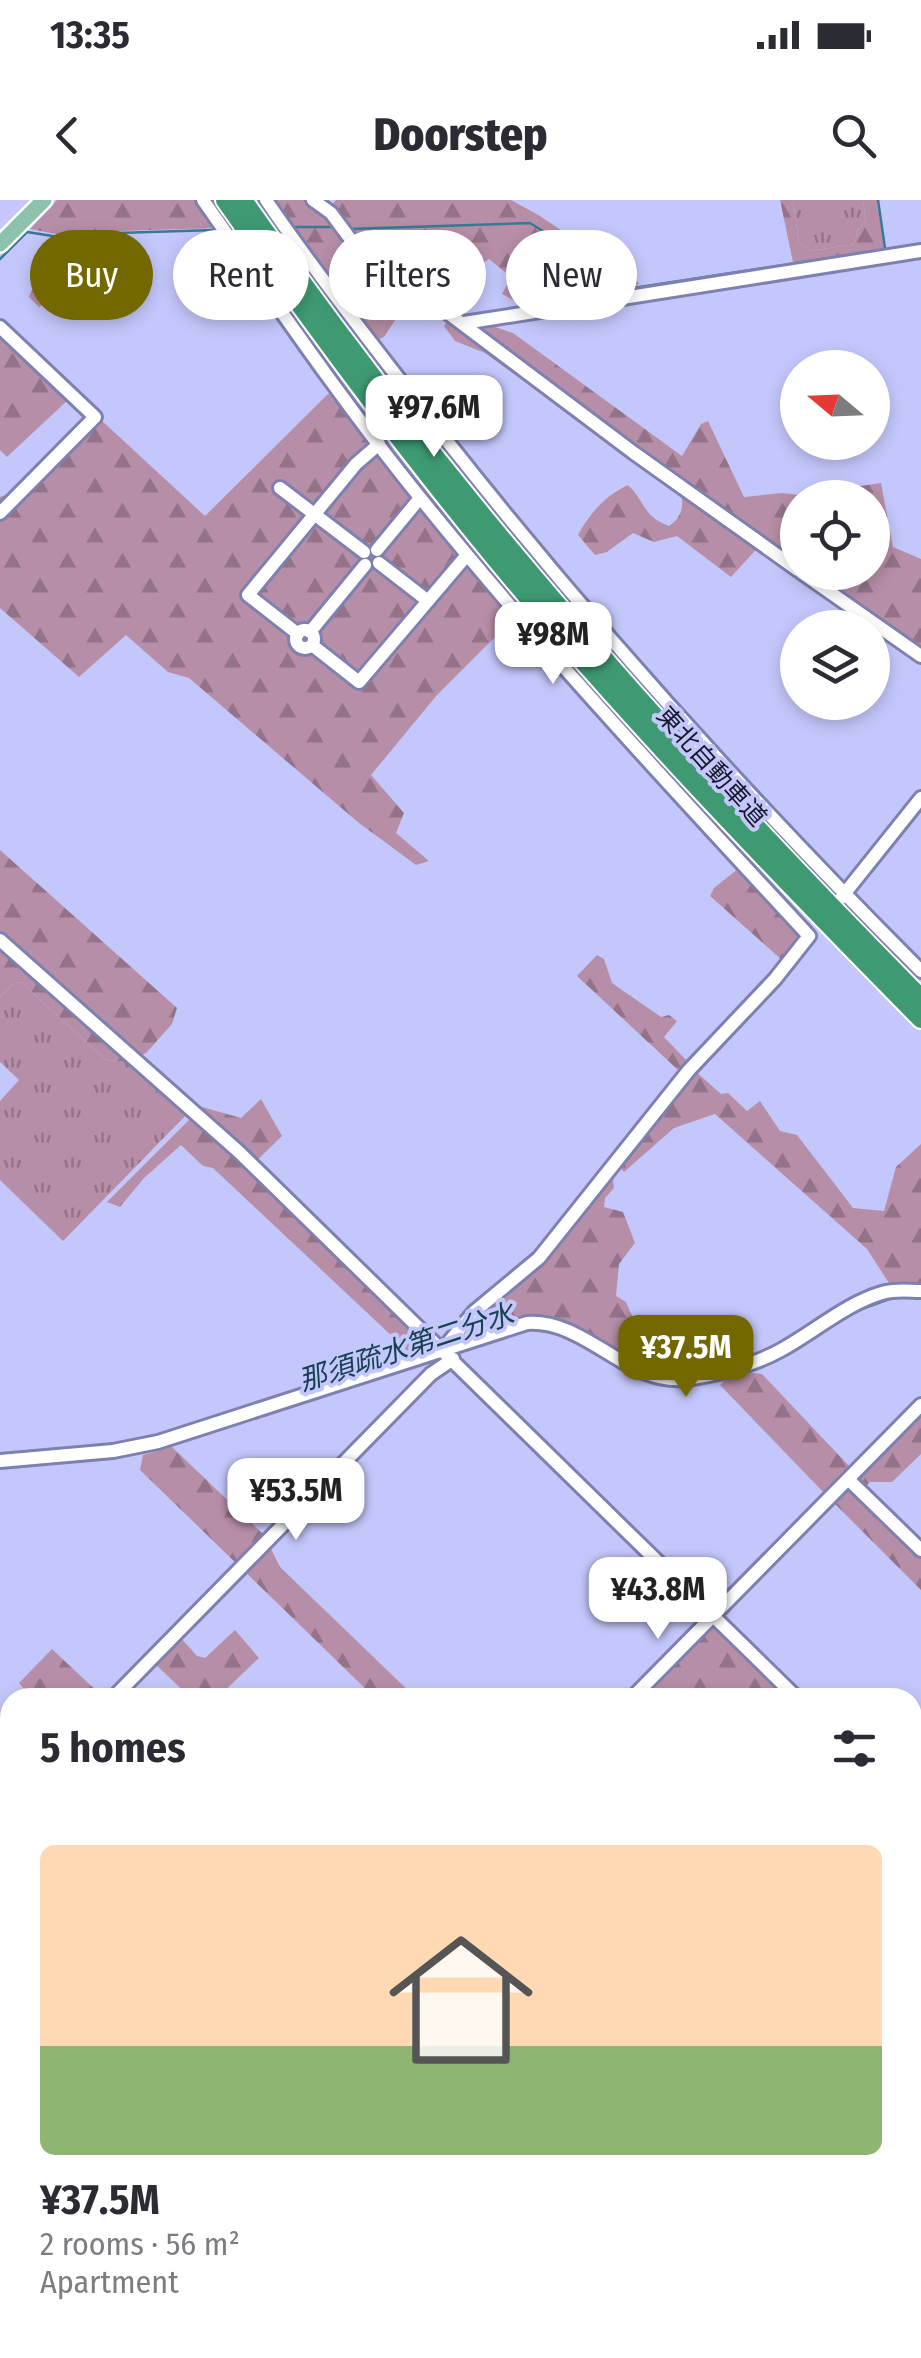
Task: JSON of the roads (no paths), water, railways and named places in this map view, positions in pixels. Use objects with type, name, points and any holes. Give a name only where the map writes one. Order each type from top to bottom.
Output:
[{"type":"highway","name":"東北自動車道","points":[[225,200],[382,416],[508,574],[734,827],[921,1019]]},
{"type":"highway","name":"東北自動車道","points":[[243,200],[404,421],[568,620],[756,830],[921,998]]},
{"type":"main road","points":[[0,244],[44,200]]},
{"type":"street","points":[[123,1688],[432,1374],[474,1312],[539,1258],[689,1070],[775,979],[809,936],[420,498],[204,200]]},
{"type":"street","points":[[266,200],[434,426],[646,685],[842,897],[921,970]]},
{"type":"street","points":[[313,200],[330,212],[351,240],[780,557]]},
{"type":"street","points":[[464,323],[921,251]]},
{"type":"street","points":[[0,327],[95,417],[0,514]]},
{"type":"street","points":[[379,444],[356,464],[248,595],[307,637],[359,682],[467,554]]},
{"type":"street","points":[[280,488],[428,601]]},
{"type":"street","points":[[307,637],[420,498]]},
{"type":"street","points":[[826,590],[921,656]]},
{"type":"street","points":[[842,897],[921,798]]},
{"type":"street","points":[[0,940],[220,1134],[787,1688]]},
{"type":"street","points":[[0,1461],[113,1451],[158,1442],[448,1354],[538,1322],[573,1333],[651,1376],[686,1379],[777,1352],[874,1296],[894,1290],[921,1291]]},
{"type":"street","points":[[642,1688],[921,1404]]},
{"type":"street","points":[[848,1479],[921,1550]]},
{"type":"waterway","points":[[878,200],[885,248]]},
{"type":"waterway","points":[[349,229],[530,223],[633,288],[921,244]]},
{"type":"waterway","points":[[293,227],[337,227]]},
{"type":"waterway","points":[[0,259],[27,232],[78,240],[117,233],[173,231]]},
{"type":"waterway","name":"那須疏水第二分水","points":[[774,1361],[859,1310],[895,1297]]},
{"type":"waterway","name":"那須疏水第二分水","points":[[551,1331],[589,1348]]},
{"type":"waterway","name":"那須疏水第二分水","points":[[374,1379],[424,1363]]},
{"type":"waterway","name":"那須疏水第二分水","points":[[644,1378],[662,1385],[700,1383]]},
{"type":"waterway","name":"那須疏水第二分水","points":[[236,1423],[272,1412]]},
{"type":"waterway","name":"那須疏水第二分水","points":[[121,1456],[142,1451]]},
{"type":"waterway","name":"那須疏水第二分水","points":[[16,1466],[108,1458]]}]
